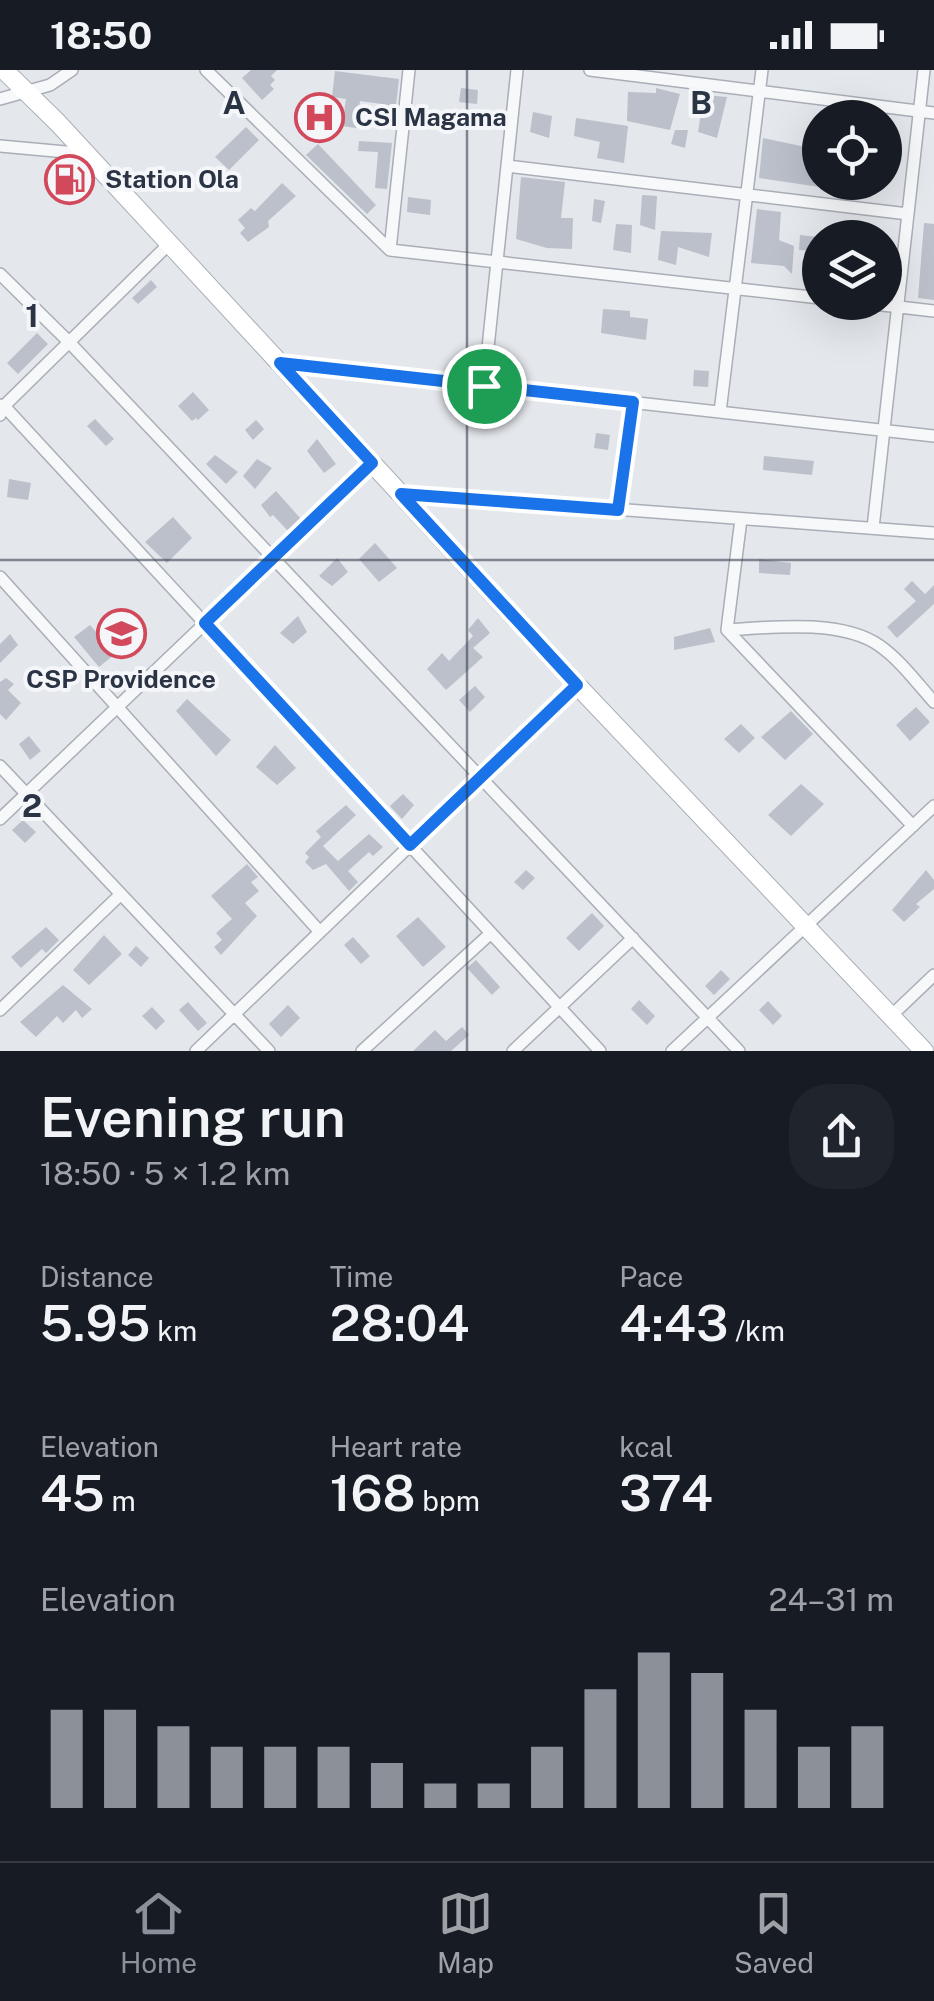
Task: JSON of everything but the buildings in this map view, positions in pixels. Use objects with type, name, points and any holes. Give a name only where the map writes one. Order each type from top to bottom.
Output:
[{"type":"main road","points":[[4,70],[34,96],[577,685],[924,1051]]},
{"type":"main road","points":[[20,70],[34,96]]},
{"type":"street","points":[[0,99],[34,96],[72,70]]},
{"type":"street","points":[[206,70],[390,250],[802,296]]},
{"type":"street","points":[[390,250],[409,70]]},
{"type":"street","points":[[484,386],[516,70]]},
{"type":"street","points":[[590,70],[934,112]]},
{"type":"street","points":[[720,412],[762,70]]},
{"type":"street","points":[[902,270],[924,70]]},
{"type":"street","points":[[0,146],[88,154]]},
{"type":"street","points":[[507,166],[908,214]]},
{"type":"street","points":[[169,244],[2,408],[600,1051]]},
{"type":"street","points":[[0,274],[69,342],[739,1051]]},
{"type":"street","points":[[902,307],[934,311]]},
{"type":"street","points":[[872,528],[897,320]]},
{"type":"street","points":[[280,363],[934,436]]},
{"type":"street","points":[[618,510],[633,402]]},
{"type":"street","points":[[0,819],[372,463]]},
{"type":"street","points":[[401,494],[934,533]]},
{"type":"street","points":[[727,630],[742,518]]},
{"type":"street","points":[[920,532],[934,548]]},
{"type":"street","points":[[2,583],[320,932]]},
{"type":"street","points":[[727,630],[804,627],[866,638],[882,647],[934,702]]},
{"type":"street","points":[[727,630],[913,826]]},
{"type":"street","points":[[196,1051],[577,685]]},
{"type":"street","points":[[0,766],[269,1051]]},
{"type":"street","points":[[672,1051],[934,806]]},
{"type":"street","points":[[0,1010],[122,894]]},
{"type":"street","points":[[362,1051],[491,933]]},
{"type":"street","points":[[513,1051],[633,938]]},
{"type":"street","points":[[891,1016],[934,975]]},
{"type":"place","name":"CSI Magama","points":[[320,117]]},
{"type":"place","name":"Station Ola","points":[[70,179]]},
{"type":"place","name":"CSP Providence","points":[[121,633]]},
{"type":"route","points":[[280,363],[484,386],[633,402],[618,510],[401,494],[577,685],[410,845],[205,623],[372,463],[280,363]]}]
